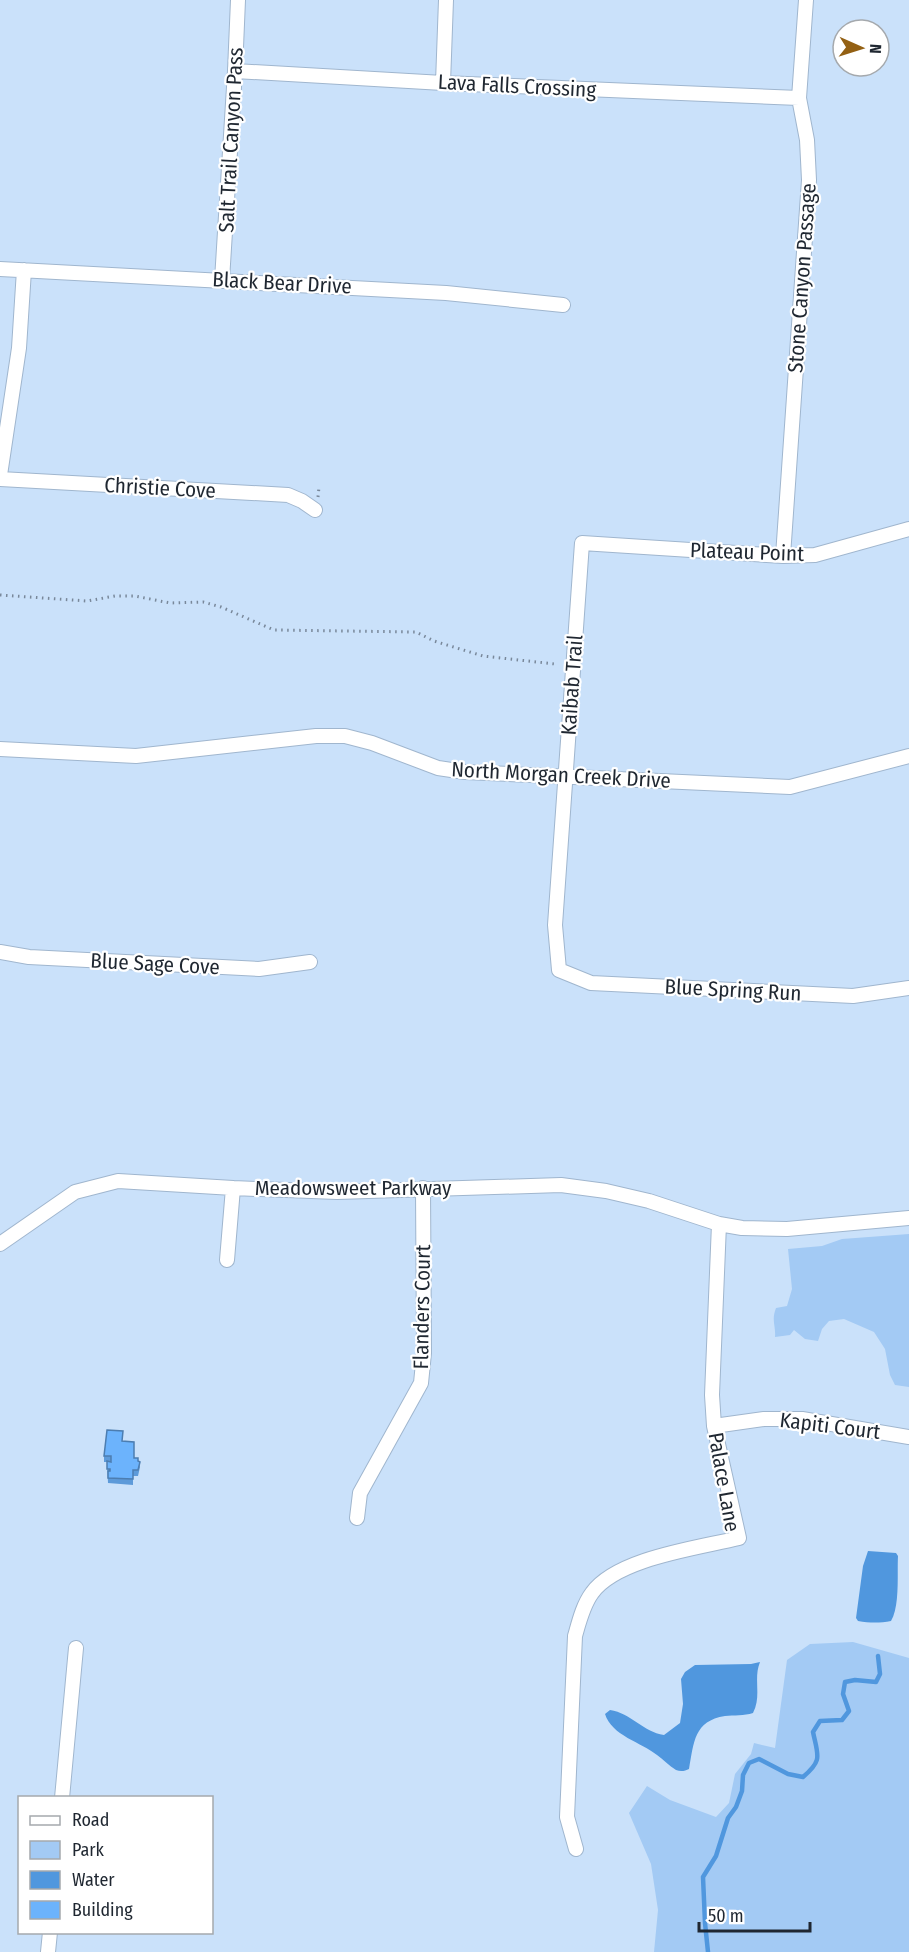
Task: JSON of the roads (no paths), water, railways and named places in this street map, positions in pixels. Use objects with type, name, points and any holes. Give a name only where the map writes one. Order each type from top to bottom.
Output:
[{"type":"street","name":"Salt Trail Canyon Pass","points":[[222,280],[236,71],[238,0]]},
{"type":"street","points":[[443,82],[446,0]]},
{"type":"street","name":"Stone Canyon Passage","points":[[783,556],[809,180],[807,140],[799,98],[806,0]]},
{"type":"street","name":"Lava Falls Crossing","points":[[236,71],[799,98]]},
{"type":"street","name":"Black Bear Drive","points":[[0,269],[446,292],[563,305]]},
{"type":"street","points":[[0,477],[19,348],[24,270]]},
{"type":"street","name":"Christie Cove","points":[[0,477],[288,495],[315,510]]},
{"type":"street","name":"Plateau Point","points":[[582,543],[783,556],[815,555],[909,529]]},
{"type":"street","name":"Kaibab Trail","points":[[559,970],[555,925],[582,543]]},
{"type":"street","name":"North Morgan Creek Drive","points":[[0,750],[136,756],[316,736],[345,736],[372,743],[438,768],[465,772],[790,787],[909,756]]},
{"type":"street","name":"Blue Sage Cove","points":[[0,952],[29,957],[259,969],[310,962]]},
{"type":"street","name":"Blue Spring Run","points":[[559,970],[591,983],[853,996],[909,988]]},
{"type":"street","name":"Meadowsweet Parkway","points":[[0,1244],[75,1192],[118,1181],[337,1192],[561,1185],[606,1191],[650,1201],[719,1224],[742,1228],[787,1229],[909,1218]]},
{"type":"street","points":[[227,1260],[233,1188]]},
{"type":"street","name":"Flanders Court","points":[[357,1518],[360,1493],[421,1383],[424,1353],[423,1188]]},
{"type":"street","name":"Palace Lane","points":[[576,1849],[567,1817],[575,1636],[581,1615],[592,1592],[610,1576],[640,1562],[739,1538],[714,1426],[712,1395],[719,1224]]},
{"type":"street","name":"Kapiti Court","points":[[714,1426],[764,1419],[802,1419],[909,1437]]},
{"type":"street","points":[[62,1796],[76,1648]]},
{"type":"street","points":[[48,1952],[50,1934]]},
{"type":"water","points":[[868,1551],[896,1553],[898,1556],[897,1599],[891,1621],[867,1622],[858,1621],[856,1618],[863,1566]]},
{"type":"water","points":[[760,1662],[757,1675],[757,1700],[753,1713],[725,1716],[701,1728],[694,1742],[689,1769],[676,1770],[650,1750],[620,1733],[609,1722],[605,1714],[610,1710],[617,1712],[664,1735],[680,1723],[683,1704],[681,1679],[685,1672],[695,1665]]},
{"type":"waterway","points":[[708,1952],[703,1877],[716,1856],[728,1818],[736,1807],[742,1791],[743,1775],[749,1763],[759,1759],[788,1774],[803,1777],[816,1762],[813,1732],[820,1721],[842,1720],[849,1711],[843,1694],[845,1682],[855,1680],[876,1682],[880,1674],[878,1656]]}]
